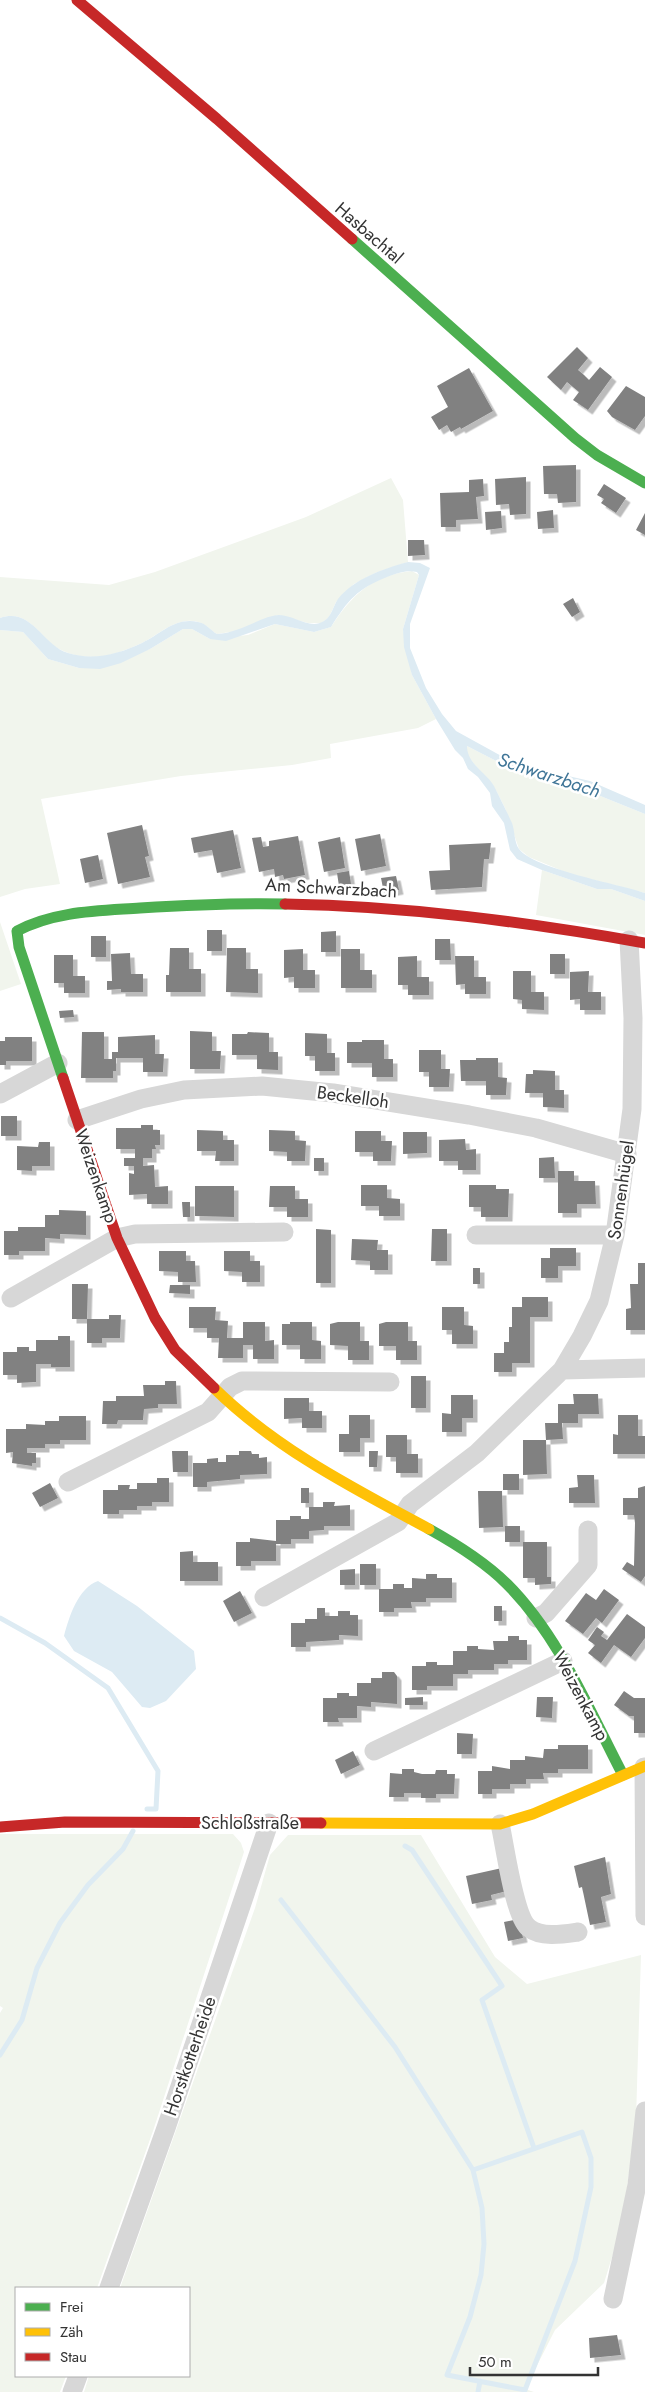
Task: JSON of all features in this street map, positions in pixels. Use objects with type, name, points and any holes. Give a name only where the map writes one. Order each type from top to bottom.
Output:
[{"type":"street","name":"Hasbachtal","points":[[77,0],[217,120],[574,438],[597,455],[645,483]]},
{"type":"street","name":"Am Schwarzbach","points":[[17,930],[32,922],[82,912],[252,902],[383,907],[534,923],[637,941]]},
{"type":"street","name":"Weizenkamp","points":[[17,930],[19,948],[117,1238],[155,1318],[175,1350],[223,1397],[276,1441],[316,1467],[452,1542],[506,1583],[536,1618],[563,1661],[623,1775]]},
{"type":"street","name":"Sonnenhügel","points":[[404,1514],[410,1504],[477,1453],[562,1370],[582,1336],[599,1301],[615,1235],[627,1154],[634,1062],[637,941]]},
{"type":"street","points":[[0,1094],[58,1063]]},
{"type":"street","name":"Beckelloh","points":[[77,1120],[141,1099],[184,1090],[262,1086],[333,1093],[469,1115],[536,1128],[627,1154]]},
{"type":"street","points":[[11,1298],[117,1238],[135,1234],[284,1232]]},
{"type":"street","points":[[476,1235],[615,1235]]},
{"type":"street","points":[[562,1370],[645,1368]]},
{"type":"street","points":[[68,1482],[208,1412],[230,1387],[242,1382],[390,1382]]},
{"type":"street","points":[[264,1597],[398,1522],[404,1514]]},
{"type":"street","points":[[536,1618],[546,1613],[588,1565],[588,1530]]},
{"type":"street","points":[[374,1751],[563,1661]]},
{"type":"street","points":[[644,1767],[645,1916]]},
{"type":"street","name":"Schloßstraße","points":[[0,1827],[65,1822],[500,1824],[533,1814],[644,1767]]},
{"type":"street","name":"Horstkotterheide","points":[[109,2287],[166,2128],[269,1823]]},
{"type":"street","points":[[500,1824],[518,1914],[529,1928],[546,1934],[578,1932]]},
{"type":"street","points":[[613,2300],[637,2184],[645,2111]]},
{"type":"street","points":[[72,2392],[78,2377]]},
{"type":"shaded area","points":[[391,478],[403,500],[408,562],[375,573],[354,584],[336,602],[329,617],[322,623],[308,623],[278,615],[237,631],[217,634],[201,623],[185,621],[170,626],[131,648],[94,657],[73,654],[59,649],[24,619],[9,616],[0,618],[0,577],[109,585],[155,572],[306,517]]},
{"type":"shaded area","points":[[412,571],[419,575],[403,629],[412,675],[436,719],[418,728],[330,744],[331,758],[292,765],[181,776],[41,799],[60,884],[25,889],[0,897],[0,630],[23,632],[48,659],[79,668],[150,649],[183,629],[192,629],[210,639],[248,635],[275,624],[314,632],[331,627],[347,605],[364,588],[385,577]]},
{"type":"shaded area","points":[[467,746],[510,768],[588,791],[645,814],[645,893],[570,874],[529,857],[519,849],[505,808],[497,792],[467,755]]},
{"type":"shaded area","points":[[542,870],[597,889],[611,889],[645,901],[645,935],[536,915]]},
{"type":"shaded area","points":[[0,922],[21,984],[0,991]]},
{"type":"shaded area","points":[[0,1834],[233,1834],[241,1843],[244,1852],[153,2131],[97,2287],[15,2287],[15,2377],[66,2377],[60,2392],[0,2392],[0,2013],[3,2008],[0,2006]]},
{"type":"shaded area","points":[[288,1835],[421,1835],[495,1957],[527,1984],[641,1955],[636,2119],[627,2188],[617,2241],[604,2283],[555,2330],[525,2389],[534,2392],[84,2392],[89,2377],[190,2377],[190,2287],[120,2287],[255,1908],[270,1855]]},
{"type":"water","name":"Schwarzbach","points":[[408,562],[420,563],[430,568],[410,624],[410,648],[426,688],[442,714],[456,731],[516,764],[590,781],[645,805],[645,814],[588,791],[510,768],[467,746],[473,763],[494,786],[512,823],[519,849],[541,863],[645,893],[645,901],[611,889],[597,889],[542,870],[517,859],[510,850],[504,823],[492,806],[490,793],[478,777],[468,769],[463,758],[455,750],[412,675],[404,647],[403,629],[419,575],[417,572],[398,573],[368,586],[348,602],[331,627],[314,632],[275,624],[226,641],[210,639],[192,629],[183,629],[150,649],[121,663],[100,669],[79,668],[48,659],[23,632],[0,630],[0,618],[11,616],[20,618],[29,622],[59,649],[77,655],[96,656],[115,653],[133,647],[168,627],[182,622],[201,623],[217,634],[234,631],[266,618],[279,615],[313,624],[319,623],[327,619],[338,599],[360,580]]},
{"type":"water","points":[[98,1581],[137,1606],[194,1651],[196,1669],[166,1701],[150,1708],[142,1707],[112,1672],[74,1651],[64,1636],[75,1604],[85,1590]]},
{"type":"building","points":[[577,347],[588,358],[578,370],[589,380],[600,367],[612,377],[588,410],[573,400],[579,392],[567,382],[561,390],[547,377]]},
{"type":"building","points":[[469,368],[493,411],[461,429],[460,427],[451,432],[447,425],[439,430],[431,417],[448,407],[437,386]]},
{"type":"building","points":[[626,386],[645,397],[645,416],[635,430],[612,417],[607,411]]},
{"type":"building","points":[[576,465],[576,502],[558,503],[557,494],[544,494],[543,466]]},
{"type":"building","points":[[526,477],[526,514],[510,515],[509,504],[496,505],[495,479]]},
{"type":"building","points":[[483,479],[484,496],[476,497],[478,519],[456,520],[456,527],[441,527],[440,493],[469,492],[469,480]]},
{"type":"building","points":[[604,484],[626,498],[616,513],[601,503],[604,499],[597,495]]},
{"type":"building","points":[[553,510],[554,528],[538,529],[537,512]]},
{"type":"building","points":[[501,511],[502,528],[486,530],[485,512]]},
{"type":"building","points":[[645,513],[645,535],[636,530]]},
{"type":"building","points":[[408,540],[424,540],[425,555],[408,556]]},
{"type":"building","points":[[573,598],[580,612],[572,617],[563,604]]},
{"type":"building","points":[[142,825],[149,856],[145,857],[150,877],[118,884],[107,833]]},
{"type":"building","points":[[233,830],[241,868],[217,873],[212,850],[194,853],[191,838]]},
{"type":"building","points":[[380,834],[386,866],[361,871],[355,839]]},
{"type":"building","points":[[298,836],[305,875],[284,879],[283,875],[275,877],[274,869],[259,872],[252,838],[261,837],[263,847],[269,846],[269,841]]},
{"type":"building","points":[[340,837],[345,868],[324,872],[318,842]]},
{"type":"building","points":[[491,843],[489,859],[484,859],[482,887],[431,890],[429,871],[450,870],[449,845]]},
{"type":"building","points":[[98,855],[103,879],[85,883],[80,859]]},
{"type":"building","points":[[349,871],[351,884],[339,886],[337,873]]},
{"type":"building","points":[[396,876],[399,890],[384,893],[381,878]]},
{"type":"building","points":[[207,930],[222,930],[222,951],[207,951]]},
{"type":"building","points":[[336,931],[336,952],[321,952],[321,932]]},
{"type":"building","points":[[91,936],[106,936],[106,957],[91,957]]},
{"type":"building","points":[[435,939],[450,939],[451,960],[435,960]]},
{"type":"building","points":[[170,948],[189,948],[189,969],[201,969],[201,992],[166,992],[166,975],[169,975]]},
{"type":"building","points":[[227,948],[246,948],[246,969],[258,969],[258,993],[226,992]]},
{"type":"building","points":[[303,949],[303,970],[315,970],[315,988],[294,988],[294,977],[284,978],[284,950]]},
{"type":"building","points":[[341,949],[360,949],[360,970],[372,970],[372,988],[341,988]]},
{"type":"building","points":[[130,953],[131,974],[143,974],[143,992],[121,992],[121,989],[107,990],[107,981],[112,981],[111,954]]},
{"type":"building","points":[[550,954],[565,954],[565,974],[550,974]]},
{"type":"building","points":[[54,955],[73,955],[73,976],[85,976],[85,993],[64,993],[64,983],[54,983]]},
{"type":"building","points":[[417,956],[417,977],[429,977],[429,995],[408,995],[408,985],[398,985],[398,957]]},
{"type":"building","points":[[455,956],[474,956],[474,977],[486,977],[486,994],[465,994],[465,984],[456,985]]},
{"type":"building","points":[[513,971],[531,971],[531,992],[544,992],[544,1010],[522,1009],[522,1000],[513,999]]},
{"type":"building","points":[[589,971],[588,992],[601,992],[601,1010],[580,1010],[580,999],[570,1000],[570,972]]},
{"type":"building","points":[[73,1010],[74,1017],[60,1018],[59,1011]]},
{"type":"building","points":[[190,1031],[212,1032],[212,1051],[221,1051],[220,1069],[190,1069]]},
{"type":"building","points":[[82,1032],[104,1032],[104,1059],[112,1059],[112,1052],[118,1052],[118,1037],[155,1035],[155,1054],[164,1054],[163,1072],[143,1072],[143,1058],[116,1058],[116,1071],[113,1071],[113,1078],[81,1078]]},
{"type":"building","points":[[248,1032],[269,1033],[269,1052],[278,1052],[278,1070],[257,1069],[257,1055],[232,1055],[232,1034],[247,1034]]},
{"type":"building","points":[[305,1033],[327,1034],[327,1053],[335,1053],[335,1071],[315,1071],[315,1056],[305,1056]]},
{"type":"building","points":[[5,1037],[32,1037],[32,1061],[6,1061],[6,1065],[0,1065],[0,1041],[5,1041]]},
{"type":"building","points":[[362,1040],[384,1040],[384,1059],[393,1059],[393,1077],[372,1077],[372,1063],[347,1063],[347,1042],[362,1042]]},
{"type":"building","points":[[419,1050],[441,1050],[441,1069],[450,1069],[449,1087],[429,1087],[429,1072],[419,1072]]},
{"type":"building","points":[[476,1058],[498,1058],[498,1077],[507,1078],[506,1095],[486,1095],[486,1081],[461,1081],[460,1060],[476,1060]]},
{"type":"building","points":[[533,1070],[555,1071],[555,1090],[564,1090],[564,1108],[543,1107],[543,1093],[525,1093],[526,1074],[533,1074]]},
{"type":"building","points":[[1,1116],[17,1116],[17,1136],[1,1136]]},
{"type":"building","points":[[141,1125],[153,1125],[153,1130],[160,1130],[160,1145],[155,1145],[156,1149],[152,1149],[152,1158],[143,1158],[143,1166],[154,1165],[155,1187],[168,1186],[168,1204],[147,1204],[147,1194],[129,1195],[129,1173],[134,1174],[134,1166],[124,1166],[124,1158],[135,1158],[135,1149],[116,1149],[116,1128],[141,1128]]},
{"type":"building","points":[[197,1130],[223,1131],[223,1140],[234,1140],[234,1161],[215,1161],[216,1151],[197,1151]]},
{"type":"building","points":[[269,1130],[295,1131],[295,1140],[306,1141],[305,1161],[287,1161],[287,1152],[269,1151]]},
{"type":"building","points":[[355,1131],[381,1131],[381,1141],[392,1141],[391,1161],[373,1161],[373,1152],[355,1152]]},
{"type":"building","points":[[403,1132],[427,1132],[427,1153],[403,1154]]},
{"type":"building","points":[[465,1139],[466,1150],[476,1149],[476,1170],[458,1170],[458,1161],[439,1161],[439,1140]]},
{"type":"building","points":[[39,1142],[50,1142],[50,1166],[32,1166],[32,1171],[17,1170],[17,1146],[38,1147]]},
{"type":"building","points":[[554,1157],[555,1178],[539,1178],[539,1158]]},
{"type":"building","points":[[314,1158],[324,1158],[324,1171],[314,1171]]},
{"type":"building","points":[[558,1171],[574,1171],[574,1181],[595,1181],[596,1204],[577,1204],[577,1213],[558,1213]]},
{"type":"building","points":[[361,1185],[387,1185],[387,1198],[400,1199],[400,1216],[379,1216],[379,1206],[361,1206]]},
{"type":"building","points":[[469,1185],[496,1185],[496,1189],[509,1189],[508,1217],[481,1217],[481,1207],[469,1207]]},
{"type":"building","points":[[195,1186],[234,1186],[234,1217],[195,1216]]},
{"type":"building","points":[[270,1186],[295,1186],[295,1199],[308,1199],[308,1217],[287,1217],[287,1207],[269,1207]]},
{"type":"building","points":[[182,1202],[190,1202],[190,1217],[183,1217]]},
{"type":"building","points":[[59,1210],[86,1211],[86,1235],[60,1234],[60,1239],[45,1238],[45,1251],[19,1251],[19,1255],[4,1255],[4,1231],[18,1231],[18,1227],[45,1227],[45,1215],[59,1215]]},
{"type":"building","points":[[316,1229],[331,1230],[331,1283],[316,1283]]},
{"type":"building","points":[[432,1229],[447,1229],[447,1261],[431,1261]]},
{"type":"building","points":[[352,1239],[378,1240],[377,1250],[388,1250],[388,1270],[370,1270],[370,1261],[351,1260]]},
{"type":"building","points":[[550,1248],[576,1248],[576,1266],[558,1266],[558,1278],[541,1278],[541,1258],[550,1258]]},
{"type":"building","points":[[159,1251],[186,1251],[186,1261],[195,1261],[196,1282],[178,1282],[178,1272],[159,1271]]},
{"type":"building","points":[[224,1251],[250,1251],[250,1261],[260,1261],[260,1282],[242,1282],[242,1272],[224,1271]]},
{"type":"building","points":[[638,1263],[645,1263],[645,1330],[626,1330],[626,1309],[631,1308],[630,1284],[638,1284]]},
{"type":"building","points":[[473,1268],[480,1268],[480,1284],[473,1284]]},
{"type":"building","points":[[72,1284],[88,1284],[87,1319],[72,1319]]},
{"type":"building","points":[[170,1285],[190,1285],[190,1294],[169,1293]]},
{"type":"building","points":[[522,1297],[548,1297],[548,1317],[530,1317],[530,1363],[512,1363],[512,1372],[494,1372],[494,1353],[504,1353],[504,1342],[509,1342],[509,1327],[512,1327],[512,1307],[522,1307]]},
{"type":"building","points":[[189,1307],[216,1307],[215,1320],[228,1321],[227,1338],[243,1338],[243,1322],[265,1322],[265,1341],[274,1340],[274,1359],[253,1359],[253,1345],[243,1345],[243,1358],[218,1358],[219,1338],[207,1338],[207,1328],[189,1328]]},
{"type":"building","points":[[442,1307],[464,1307],[464,1325],[473,1326],[473,1344],[452,1344],[452,1330],[442,1330]]},
{"type":"building","points":[[109,1315],[121,1315],[120,1338],[102,1338],[102,1343],[87,1343],[87,1319],[109,1319]]},
{"type":"building","points":[[290,1322],[312,1322],[312,1340],[321,1341],[321,1359],[300,1359],[300,1345],[282,1345],[282,1324],[290,1324]]},
{"type":"building","points":[[360,1322],[360,1341],[369,1341],[369,1360],[348,1360],[348,1346],[330,1345],[330,1324]]},
{"type":"building","points":[[386,1322],[408,1322],[408,1341],[417,1341],[417,1360],[396,1360],[396,1346],[379,1346],[379,1324]]},
{"type":"building","points":[[58,1336],[70,1336],[70,1367],[51,1367],[51,1364],[36,1364],[36,1382],[17,1383],[17,1375],[3,1375],[3,1352],[17,1352],[17,1347],[29,1347],[29,1351],[36,1351],[36,1340],[58,1340]]},
{"type":"building","points":[[411,1376],[426,1376],[426,1408],[411,1408]]},
{"type":"building","points":[[165,1381],[176,1381],[177,1404],[158,1404],[158,1408],[144,1409],[143,1420],[118,1420],[117,1424],[102,1424],[103,1401],[116,1401],[116,1396],[144,1396],[143,1385],[165,1385]]},
{"type":"building","points":[[573,1394],[598,1394],[599,1414],[578,1414],[578,1423],[562,1423],[563,1439],[546,1440],[545,1423],[558,1423],[558,1404],[574,1404]]},
{"type":"building","points":[[451,1395],[473,1395],[473,1418],[462,1418],[462,1432],[442,1432],[442,1413],[451,1414]]},
{"type":"building","points":[[284,1398],[309,1398],[309,1411],[322,1411],[322,1428],[302,1428],[302,1418],[284,1419]]},
{"type":"building","points":[[349,1415],[370,1415],[370,1438],[360,1438],[360,1452],[339,1452],[339,1434],[349,1434]]},
{"type":"building","points":[[618,1415],[638,1415],[638,1436],[645,1436],[645,1454],[613,1454],[613,1434],[618,1435]]},
{"type":"building","points":[[59,1416],[86,1416],[86,1440],[60,1440],[60,1444],[45,1444],[45,1448],[27,1448],[27,1453],[36,1453],[36,1463],[32,1463],[32,1466],[12,1463],[13,1452],[6,1453],[6,1429],[26,1429],[26,1424],[45,1425],[45,1421],[59,1421]]},
{"type":"building","points":[[386,1435],[407,1435],[407,1454],[418,1454],[418,1473],[396,1473],[396,1457],[386,1457]]},
{"type":"building","points":[[523,1440],[546,1440],[547,1474],[523,1475]]},
{"type":"building","points":[[172,1451],[188,1451],[188,1472],[173,1472]]},
{"type":"building","points":[[239,1451],[251,1451],[252,1454],[259,1454],[259,1458],[267,1457],[267,1474],[240,1475],[240,1479],[207,1482],[207,1487],[193,1487],[193,1463],[207,1463],[207,1459],[218,1458],[218,1462],[226,1462],[226,1455],[239,1455]]},
{"type":"building","points":[[369,1451],[378,1451],[377,1467],[369,1467]]},
{"type":"building","points":[[503,1474],[519,1474],[519,1490],[503,1490]]},
{"type":"building","points":[[577,1475],[594,1475],[595,1503],[569,1503],[569,1488],[578,1487]]},
{"type":"building","points":[[157,1478],[169,1478],[169,1502],[152,1502],[152,1506],[137,1506],[137,1510],[119,1510],[119,1514],[103,1514],[103,1490],[118,1490],[118,1485],[130,1485],[129,1489],[137,1489],[137,1483],[157,1483]]},
{"type":"building","points":[[50,1483],[58,1498],[40,1507],[32,1493]]},
{"type":"building","points":[[645,1486],[645,1576],[641,1582],[622,1569],[627,1562],[634,1566],[635,1523],[634,1515],[623,1515],[623,1498],[638,1498],[638,1488]]},
{"type":"building","points":[[301,1488],[309,1488],[309,1503],[301,1503]]},
{"type":"building","points":[[478,1491],[502,1491],[503,1527],[479,1528]]},
{"type":"building","points":[[323,1502],[335,1502],[334,1506],[350,1505],[350,1526],[324,1526],[324,1530],[309,1531],[309,1539],[291,1539],[291,1544],[276,1544],[276,1561],[251,1561],[251,1566],[236,1566],[236,1542],[250,1542],[250,1538],[276,1541],[276,1520],[290,1520],[290,1516],[301,1516],[301,1519],[309,1519],[309,1507],[323,1507]]},
{"type":"building","points":[[505,1526],[520,1526],[520,1542],[505,1542]]},
{"type":"building","points":[[523,1542],[547,1542],[547,1577],[551,1577],[551,1584],[535,1585],[535,1578],[523,1578]]},
{"type":"building","points":[[193,1551],[193,1562],[218,1562],[218,1581],[180,1581],[180,1552]]},
{"type":"building","points":[[360,1564],[376,1564],[376,1585],[360,1585]]},
{"type":"building","points":[[355,1569],[355,1585],[340,1585],[340,1570]]},
{"type":"building","points":[[426,1574],[437,1574],[437,1578],[452,1578],[452,1598],[426,1598],[426,1602],[411,1602],[412,1608],[394,1608],[394,1612],[379,1612],[379,1589],[393,1589],[393,1584],[404,1584],[404,1588],[412,1588],[412,1578],[426,1579]]},
{"type":"building","points":[[604,1589],[619,1600],[602,1623],[596,1618],[583,1634],[565,1621],[586,1593],[596,1600]]},
{"type":"building","points":[[240,1591],[252,1613],[234,1622],[223,1601]]},
{"type":"building","points":[[494,1606],[502,1606],[502,1621],[494,1621]]},
{"type":"building","points":[[317,1608],[325,1608],[325,1616],[338,1616],[338,1611],[350,1611],[350,1615],[358,1615],[358,1636],[339,1635],[339,1640],[306,1642],[306,1647],[291,1647],[291,1623],[305,1623],[305,1619],[317,1619]]},
{"type":"building","points":[[627,1614],[645,1627],[645,1638],[631,1657],[614,1645],[601,1663],[588,1653],[595,1645],[588,1640],[597,1627],[604,1632],[601,1636],[607,1640]]},
{"type":"building","points":[[508,1636],[519,1636],[519,1640],[527,1640],[527,1660],[508,1660],[508,1664],[494,1664],[494,1670],[468,1670],[468,1674],[453,1674],[453,1686],[427,1686],[427,1690],[412,1690],[412,1666],[426,1666],[426,1662],[437,1662],[437,1665],[453,1665],[453,1651],[467,1651],[467,1646],[478,1646],[478,1649],[494,1650],[493,1641],[508,1641]]},
{"type":"building","points":[[382,1672],[394,1672],[397,1676],[397,1704],[371,1702],[371,1707],[357,1706],[357,1718],[338,1718],[339,1722],[323,1722],[323,1698],[337,1698],[337,1693],[349,1693],[349,1696],[357,1696],[357,1683],[371,1683],[371,1678],[382,1678]]},
{"type":"building","points":[[624,1691],[634,1698],[645,1698],[645,1733],[634,1733],[634,1716],[629,1716],[614,1705]]},
{"type":"building","points":[[423,1697],[423,1705],[405,1705],[405,1698]]},
{"type":"building","points":[[537,1697],[553,1697],[552,1718],[536,1717]]},
{"type":"building","points":[[457,1733],[473,1734],[472,1754],[457,1754]]},
{"type":"building","points":[[558,1745],[588,1745],[588,1769],[558,1769],[558,1773],[543,1773],[544,1779],[526,1779],[526,1784],[510,1784],[510,1789],[492,1789],[492,1794],[478,1794],[478,1771],[492,1771],[492,1766],[510,1769],[510,1760],[525,1760],[525,1756],[543,1758],[544,1749],[558,1749]]},
{"type":"building","points":[[353,1751],[360,1765],[341,1774],[335,1760]]},
{"type":"building","points":[[402,1769],[414,1769],[414,1772],[422,1774],[435,1774],[436,1770],[447,1770],[447,1774],[455,1774],[454,1794],[436,1794],[436,1798],[421,1798],[421,1793],[404,1793],[404,1797],[389,1797],[390,1773],[402,1774]]},
{"type":"building","points":[[605,1857],[611,1894],[601,1897],[606,1922],[590,1925],[582,1887],[579,1888],[574,1866]]},
{"type":"building","points":[[502,1868],[507,1891],[491,1895],[492,1900],[472,1904],[466,1876]]},
{"type":"building","points":[[519,1919],[523,1938],[508,1941],[504,1922]]},
{"type":"building","points":[[617,2335],[621,2355],[590,2358],[589,2338]]},
{"type":"waterway","points":[[0,1618],[45,1643],[108,1688],[158,1771],[156,1809],[147,1809]]},
{"type":"waterway","points":[[0,2055],[22,2020],[37,1968],[60,1923],[88,1885],[123,1849],[133,1831]]},
{"type":"waterway","points":[[405,1846],[412,1850],[502,1986],[482,2000],[534,2148]]},
{"type":"waterway","points":[[281,1900],[395,2047],[473,2170],[482,2208],[484,2244],[481,2275],[470,2317],[447,2375],[525,2390],[575,2261],[591,2187],[591,2158],[582,2132],[473,2170]]},
{"type":"waterway","points":[[478,2392],[480,2381]]},
{"type":"traffic: fast","points":[[352,239],[575,438],[597,455],[645,483]]},
{"type":"traffic: fast","points":[[63,1078],[19,947],[17,931],[46,919],[93,911],[194,905],[285,904]]},
{"type":"traffic: fast","points":[[429,1529],[480,1561],[507,1584],[526,1604],[558,1650],[623,1775]]},
{"type":"traffic: slow","points":[[214,1388],[238,1410],[289,1449],[429,1529]]},
{"type":"traffic: slow","points":[[321,1823],[500,1824],[533,1814],[645,1766]]},
{"type":"traffic: jam","points":[[77,0],[217,119],[352,239]]},
{"type":"traffic: jam","points":[[285,904],[331,905],[466,916],[556,928],[645,943]]},
{"type":"traffic: jam","points":[[63,1078],[117,1238],[155,1318],[175,1350],[214,1388]]},
{"type":"traffic: jam","points":[[0,1827],[65,1822],[321,1823]]}]
